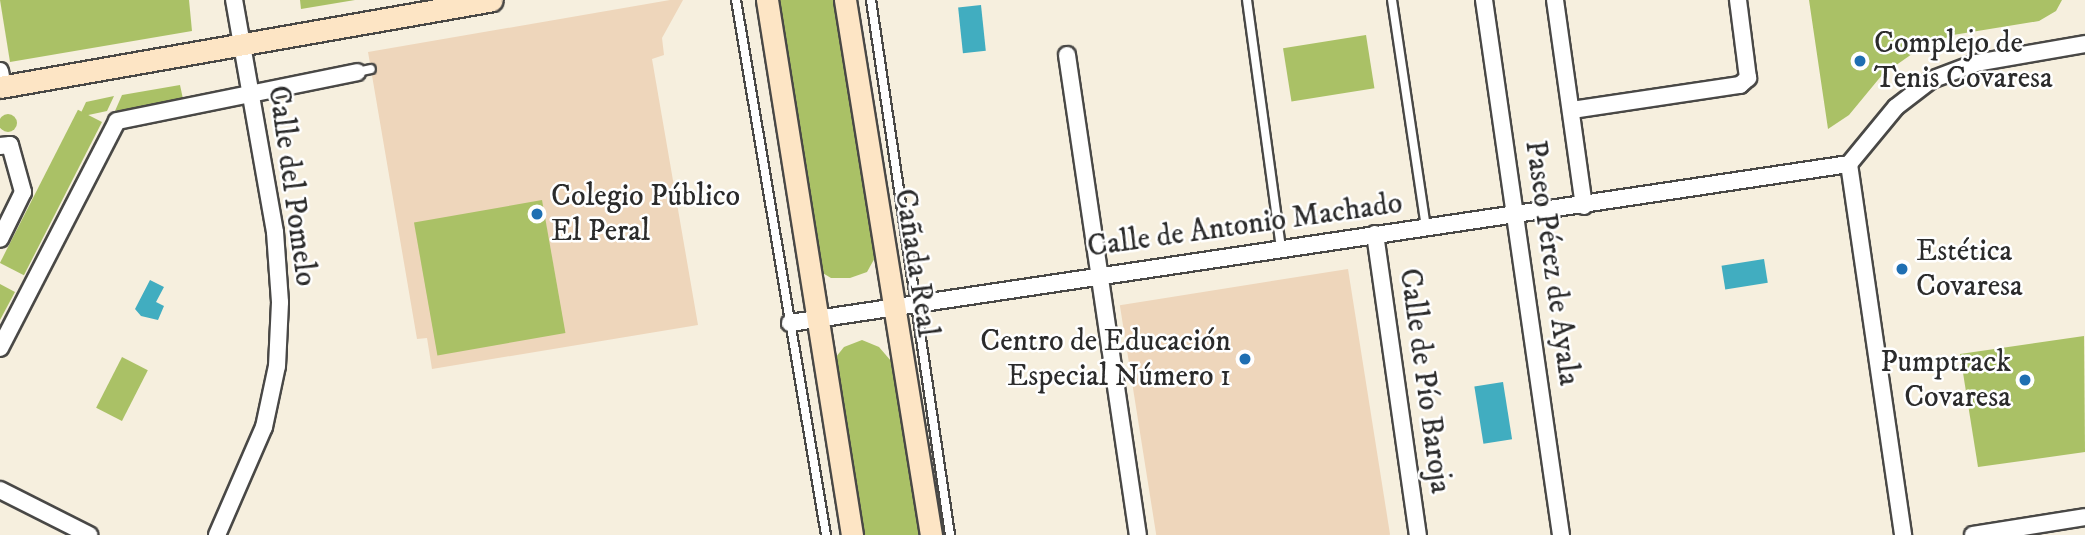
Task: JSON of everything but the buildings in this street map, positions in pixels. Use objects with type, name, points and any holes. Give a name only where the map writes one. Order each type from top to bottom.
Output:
[{"type":"street","name":"Calle del Pomelo","points":[[217,535],[264,427],[277,366],[280,302],[275,232],[234,0]]},
{"type":"street","points":[[1,82],[491,0]]},
{"type":"street","points":[[767,0],[815,318],[852,535]]},
{"type":"street","name":"Cañada Real","points":[[845,0],[891,305],[931,535]]},
{"type":"street","name":"Paseo Pérez de Ayala","points":[[1484,0],[1517,214],[1561,535]]},
{"type":"street","points":[[1555,0],[1584,205]]},
{"type":"street","points":[[1572,110],[1740,85],[1748,78],[1738,0]]},
{"type":"street","points":[[1903,535],[1849,164],[1896,107],[1930,80],[1976,64],[2085,44]]},
{"type":"street","points":[[1067,55],[1138,535]]},
{"type":"street","points":[[0,348],[117,121],[364,71]]},
{"type":"street","points":[[0,239],[23,192],[5,145]]},
{"type":"street","name":"Calle de Antonio Machado","points":[[790,323],[891,305],[1849,164]]},
{"type":"street","name":"Calle de Pío Baroja","points":[[1375,234],[1418,535]]},
{"type":"street","points":[[0,490],[89,535]]},
{"type":"street","points":[[1973,535],[2085,517]]},
{"type":"lane","points":[[736,0],[826,535]]},
{"type":"lane","points":[[871,0],[950,535]]},
{"type":"lane","points":[[1247,0],[1281,248]]},
{"type":"lane","points":[[1392,0],[1426,228]]},
{"type":"shaded area","name":"Colegio Público El Peral","points":[[670,0],[683,0],[662,38],[664,55],[652,59],[698,325],[432,369],[427,338],[417,339],[368,52]]},
{"type":"shaded area","name":"Centro de Educación Especial Número 1","points":[[1348,269],[1390,535],[1156,535],[1120,305]]},
{"type":"green space","points":[[0,0],[189,0],[192,31],[10,62]]},
{"type":"green space","points":[[300,0],[355,0],[301,9]]},
{"type":"green space","points":[[773,0],[836,0],[877,254],[867,272],[850,278],[831,278],[821,272]]},
{"type":"green space","name":"Complejo de Tenis Covaresa","points":[[1809,0],[2062,0],[2056,11],[2039,21],[1953,35],[1922,47],[1882,75],[1849,115],[1828,129]]},
{"type":"green space","points":[[1366,35],[1374,88],[1291,101],[1283,48]]},
{"type":"green space","points":[[180,85],[183,99],[115,111],[122,95]]},
{"type":"green space","points":[[114,96],[107,111],[79,117],[86,102]]},
{"type":"green space","points":[[78,110],[102,122],[24,275],[0,263]]},
{"type":"green space","points":[[8,114],[14,117],[17,123],[14,129],[8,132],[2,129],[-1,123],[2,117]]},
{"type":"green space","points":[[542,200],[565,333],[437,356],[414,223]]},
{"type":"green space","points":[[0,284],[15,292],[0,320]]},
{"type":"green space","name":"Pumptrack Covaresa","points":[[2084,336],[2085,452],[1978,467],[1960,354]]},
{"type":"green space","points":[[862,340],[879,347],[891,361],[920,535],[856,535],[832,362],[844,347]]},
{"type":"green space","points":[[122,357],[148,370],[122,421],[96,408]]},
{"type":"water","points":[[981,5],[986,51],[963,53],[958,7]]},
{"type":"water","points":[[1764,259],[1768,283],[1725,289],[1722,266]]},
{"type":"water","points":[[150,280],[164,287],[156,302],[164,306],[158,320],[141,316],[135,309]]},
{"type":"water","points":[[1503,382],[1512,439],[1483,444],[1474,387]]},
{"type":"place","name":"Complejo de Tenis Covaresa","points":[[1860,61]]},
{"type":"place","name":"Colegio Público El Peral","points":[[537,214]]},
{"type":"place","name":"Estética Covaresa","points":[[1902,269]]},
{"type":"place","name":"Centro de Educación Especial Número 1","points":[[1245,359]]},
{"type":"place","name":"Pumptrack Covaresa","points":[[2025,380]]}]
